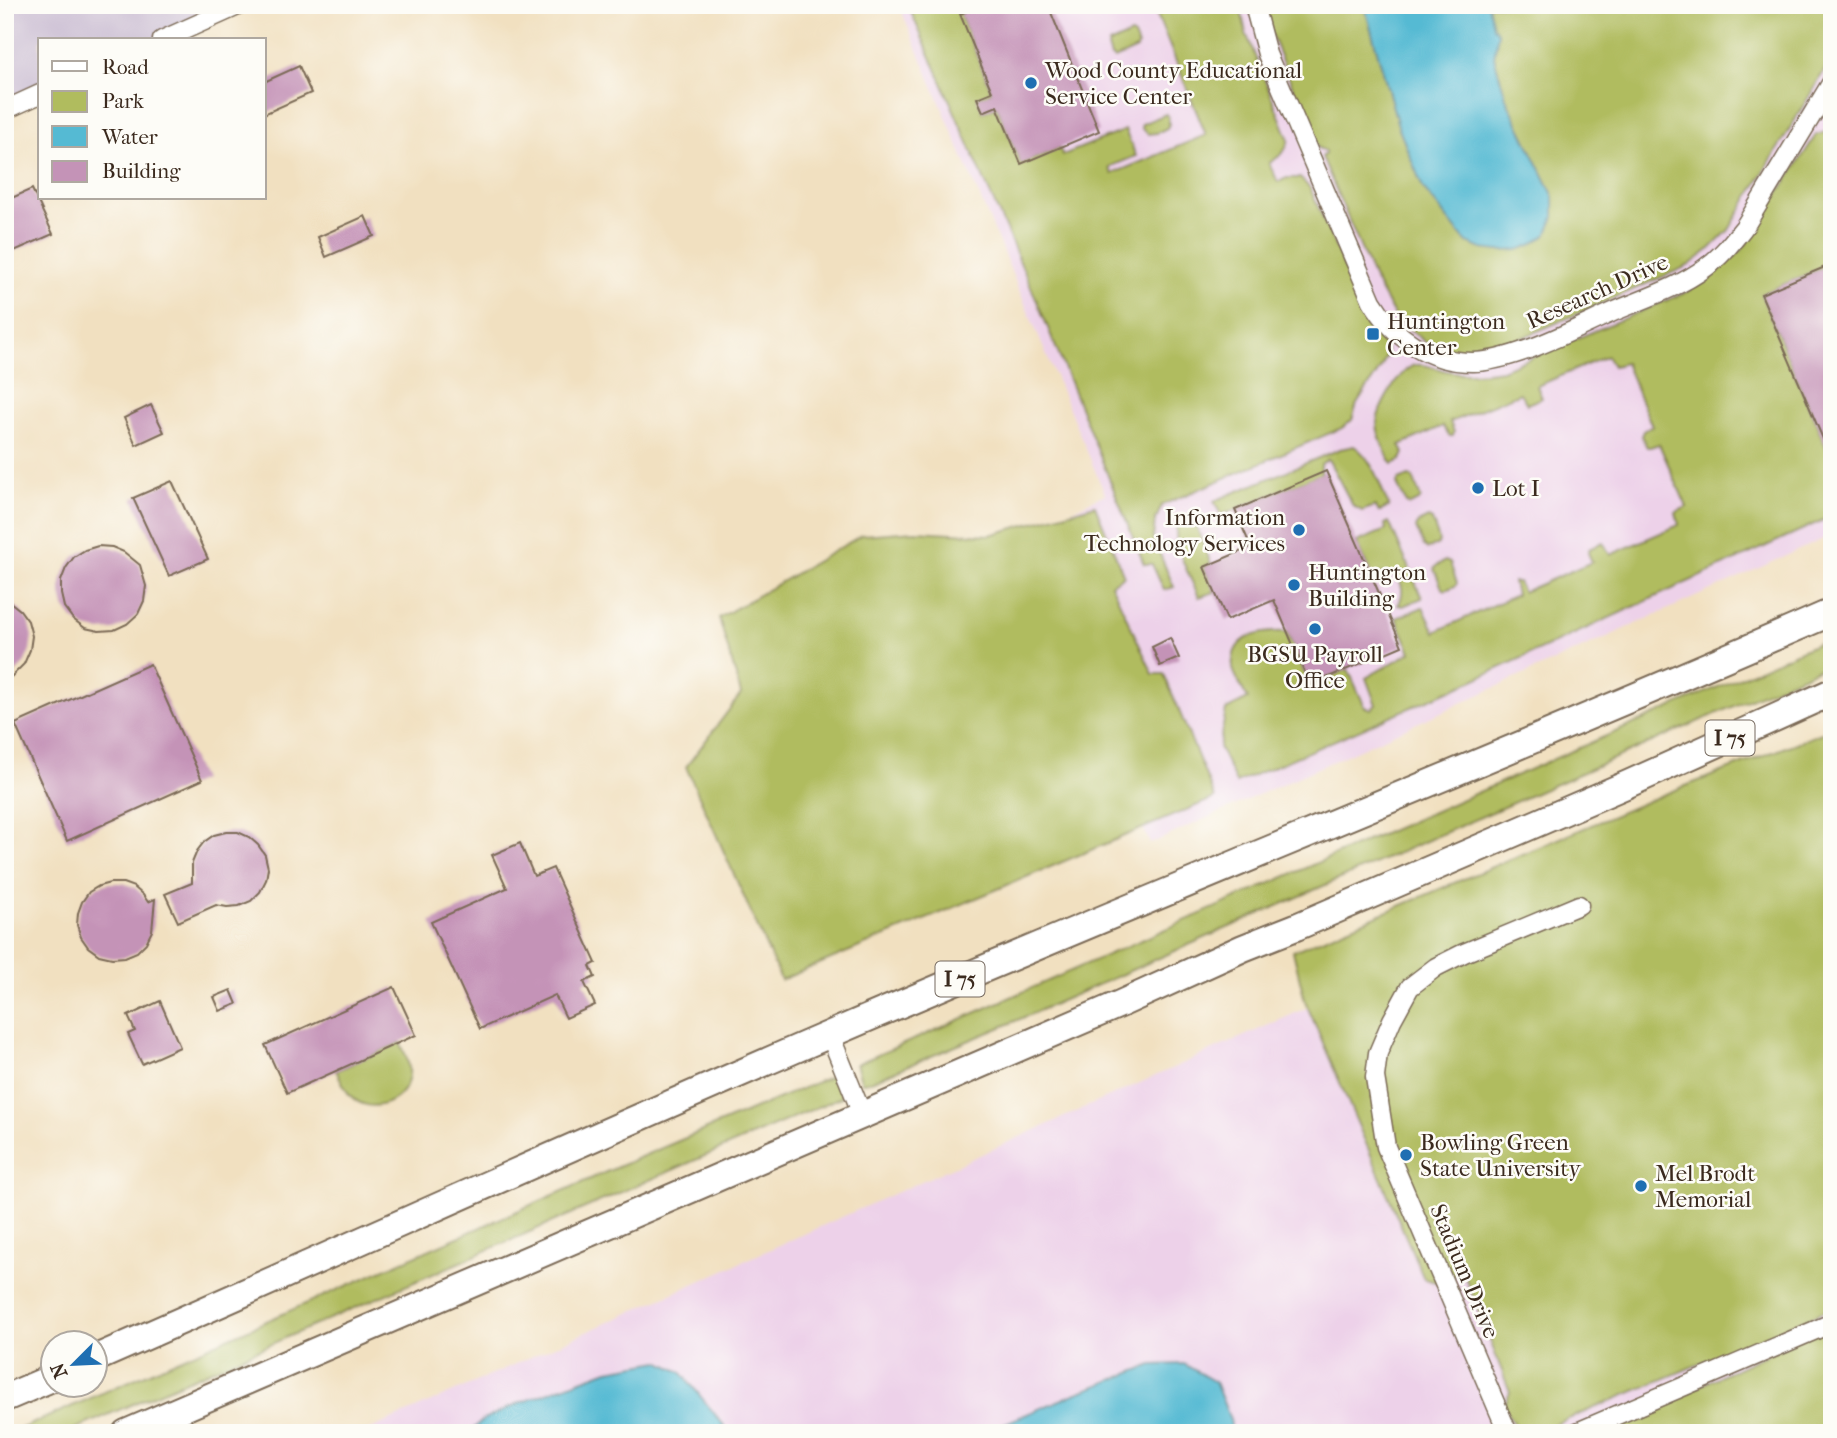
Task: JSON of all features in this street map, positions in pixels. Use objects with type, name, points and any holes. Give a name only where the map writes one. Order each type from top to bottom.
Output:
[{"type":"highway","name":"I 75","points":[[108,1353],[830,1035],[1168,891],[1675,681],[1832,612]]},
{"type":"highway","name":"I 75","points":[[126,1433],[1120,1004],[1243,948],[1628,784],[1832,692]]},
{"type":"highway","points":[[1628,784],[1832,704]]},
{"type":"highway","points":[[5,1398],[38,1384]]},
{"type":"street","points":[[166,38],[240,5]]},
{"type":"street","name":"Research Drive","points":[[1254,5],[1259,30],[1272,66],[1372,301],[1386,322],[1404,339],[1424,352],[1448,360],[1472,362],[1509,356],[1674,286],[1702,270],[1745,226],[1832,82]]},
{"type":"street","points":[[5,110],[38,95]]},
{"type":"street","name":"Stadium Drive","points":[[1508,1433],[1386,1147],[1375,1077],[1378,1053],[1410,987],[1436,967],[1579,905]]},
{"type":"street","points":[[830,1035],[862,1114]]},
{"type":"street","points":[[1575,1433],[1832,1323]]},
{"type":"shaded area","points":[[5,5],[240,5],[166,38],[38,38],[38,95],[5,110]]},
{"type":"shaded area","points":[[899,5],[1832,5],[1832,535],[1150,844],[1025,533],[1105,494]]},
{"type":"shaded area","name":"Bowling Green State University","points":[[1832,784],[1832,1433],[362,1433],[1598,877]]},
{"type":"green space","points":[[908,5],[980,5],[960,14],[992,92],[978,98],[983,112],[997,106],[1021,164],[1059,148],[1063,155],[1125,130],[1136,156],[1109,167],[1112,174],[1206,135],[1153,5],[1240,5],[1246,33],[1289,140],[1282,154],[1269,163],[1278,182],[1287,178],[1300,178],[1310,188],[1362,309],[1383,342],[1387,354],[1357,404],[1352,420],[1342,428],[1162,505],[1155,522],[1153,538],[1174,587],[1164,590],[1152,564],[1144,564],[1037,301]]},
{"type":"green space","points":[[1264,5],[1365,5],[1399,129],[1423,188],[1467,243],[1554,217],[1554,197],[1507,101],[1494,57],[1495,45],[1488,5],[1832,5],[1832,58],[1729,230],[1708,251],[1688,266],[1494,350],[1459,353],[1425,342],[1395,317],[1373,277],[1322,157],[1325,151],[1318,148],[1265,20]]},
{"type":"green space","points":[[1131,34],[1137,49],[1115,59],[1111,57],[1109,44]]},
{"type":"green space","points":[[1166,114],[1169,124],[1167,128],[1148,134],[1141,128],[1142,124]]},
{"type":"green space","points":[[1832,130],[1832,191],[1828,211],[1828,234],[1832,233],[1832,262],[1761,294],[1832,456],[1832,516],[1467,683],[1236,783],[1219,747],[1226,710],[1248,699],[1233,667],[1236,650],[1246,639],[1262,633],[1287,632],[1310,685],[1348,669],[1365,707],[1371,709],[1376,705],[1366,678],[1411,652],[1396,618],[1423,607],[1435,632],[1516,595],[1513,582],[1518,582],[1523,592],[1592,562],[1589,549],[1603,542],[1610,555],[1679,525],[1676,512],[1687,507],[1659,444],[1647,447],[1641,436],[1643,431],[1652,426],[1625,363],[1613,366],[1607,356],[1537,386],[1542,398],[1527,404],[1520,393],[1450,422],[1453,436],[1449,436],[1443,426],[1400,445],[1404,453],[1401,460],[1393,464],[1377,427],[1381,408],[1397,381],[1415,365],[1461,373],[1502,370],[1684,293],[1711,278],[1742,250],[1816,135]]},
{"type":"green space","points":[[1354,446],[1371,465],[1389,507],[1379,512],[1375,506],[1362,511],[1353,506],[1328,459],[1321,464],[1321,474],[1235,510],[1221,515],[1214,501],[1340,449]]},
{"type":"green space","points":[[1409,476],[1413,478],[1421,498],[1410,505],[1406,503],[1397,484],[1399,480]]},
{"type":"green space","points":[[1095,505],[1124,576],[1111,584],[1153,674],[1164,674],[1215,798],[781,980],[686,767],[741,694],[719,618],[862,535],[915,531],[990,535]]},
{"type":"green space","points":[[1428,518],[1432,520],[1439,540],[1438,544],[1428,549],[1416,528],[1418,523]]},
{"type":"green space","points":[[1186,519],[1195,523],[1211,564],[1204,567],[1215,592],[1199,597],[1176,538],[1179,521]]},
{"type":"green space","points":[[1389,522],[1422,598],[1403,606],[1398,605],[1402,590],[1398,579],[1387,573],[1372,577],[1357,542],[1386,530],[1385,524]]},
{"type":"green space","points":[[1445,561],[1450,563],[1457,583],[1446,590],[1442,588],[1434,569]]},
{"type":"green space","points":[[1832,637],[1832,663],[1004,1026],[862,1083],[856,1064]]},
{"type":"green space","points":[[1832,729],[1832,1308],[1535,1433],[1519,1433],[1503,1406],[1510,1392],[1462,1269],[1443,1284],[1424,1279],[1305,1001],[1293,951],[1660,796]]},
{"type":"green space","points":[[400,1042],[409,1070],[408,1080],[399,1095],[391,1101],[374,1106],[357,1101],[348,1093],[336,1071]]},
{"type":"green space","points":[[834,1075],[843,1085],[841,1097],[66,1433],[11,1433],[86,1400],[108,1400],[108,1390]]},
{"type":"green space","points":[[1832,1324],[1832,1433],[1598,1433]]},
{"type":"water","points":[[1365,5],[1488,5],[1493,26],[1498,33],[1494,57],[1507,101],[1554,197],[1554,217],[1546,235],[1518,250],[1482,249],[1467,243],[1423,188],[1399,129]]},
{"type":"water","points":[[659,1361],[681,1372],[730,1433],[469,1433],[483,1420],[520,1403],[608,1370]]},
{"type":"water","points":[[1184,1364],[1215,1382],[1230,1419],[1232,1433],[991,1433],[996,1427],[1152,1365]]},
{"type":"building","name":"Wood County Educational Service Center","points":[[980,5],[1048,5],[1099,131],[1021,164],[997,106],[983,112],[977,98],[992,92],[960,14]]},
{"type":"building","points":[[299,66],[311,93],[266,113],[266,81]]},
{"type":"building","points":[[32,189],[53,234],[5,255],[5,207],[10,205],[7,200]]},
{"type":"building","points":[[365,216],[374,236],[326,257],[318,237]]},
{"type":"building","points":[[1832,264],[1832,460],[1761,294]]},
{"type":"building","points":[[151,405],[164,432],[136,445],[124,418]]},
{"type":"building","name":"Huntington Building","points":[[1326,471],[1402,646],[1310,685],[1274,600],[1227,620],[1204,567],[1251,547],[1235,510]]},
{"type":"building","points":[[172,481],[208,559],[169,576],[133,498]]},
{"type":"building","points":[[98,546],[112,547],[124,552],[140,565],[146,586],[144,601],[138,614],[127,624],[114,630],[85,628],[73,619],[64,607],[61,594],[61,581],[74,557]]},
{"type":"building","points":[[5,598],[20,610],[28,621],[32,636],[24,664],[5,683]]},
{"type":"building","points":[[1170,638],[1179,658],[1160,666],[1152,647]]},
{"type":"building","points":[[150,664],[202,780],[67,841],[15,724]]},
{"type":"building","points":[[238,832],[249,837],[265,855],[268,868],[260,892],[251,901],[239,906],[216,905],[178,922],[165,894],[192,883],[192,863],[197,851],[214,835]]},
{"type":"building","points":[[520,843],[534,876],[553,868],[596,963],[590,966],[595,977],[584,982],[595,1005],[566,1018],[555,995],[480,1029],[431,922],[507,888],[492,855]]},
{"type":"building","points":[[110,883],[123,883],[134,887],[148,902],[155,899],[152,931],[146,943],[137,952],[125,957],[99,955],[88,947],[77,925],[82,902],[89,892]]},
{"type":"building","points":[[394,987],[416,1035],[287,1093],[265,1045]]},
{"type":"building","points":[[231,990],[237,1004],[220,1011],[214,997]]},
{"type":"building","points":[[160,1001],[180,1047],[142,1064],[128,1034],[135,1031],[128,1016]]},
{"type":"place","name":"Wood County Educational Service Center","points":[[1031,83]]},
{"type":"place","name":"Huntington Center","points":[[1373,334]]},
{"type":"place","name":"Lot I","points":[[1478,488]]},
{"type":"place","name":"Information Technology Services","points":[[1299,530]]},
{"type":"place","name":"Huntington Building","points":[[1294,585]]},
{"type":"place","name":"BGSU Payroll Office","points":[[1315,629]]},
{"type":"place","name":"Bowling Green State University","points":[[1406,1155]]},
{"type":"place","name":"Mel Brodt Memorial","points":[[1641,1186]]}]
